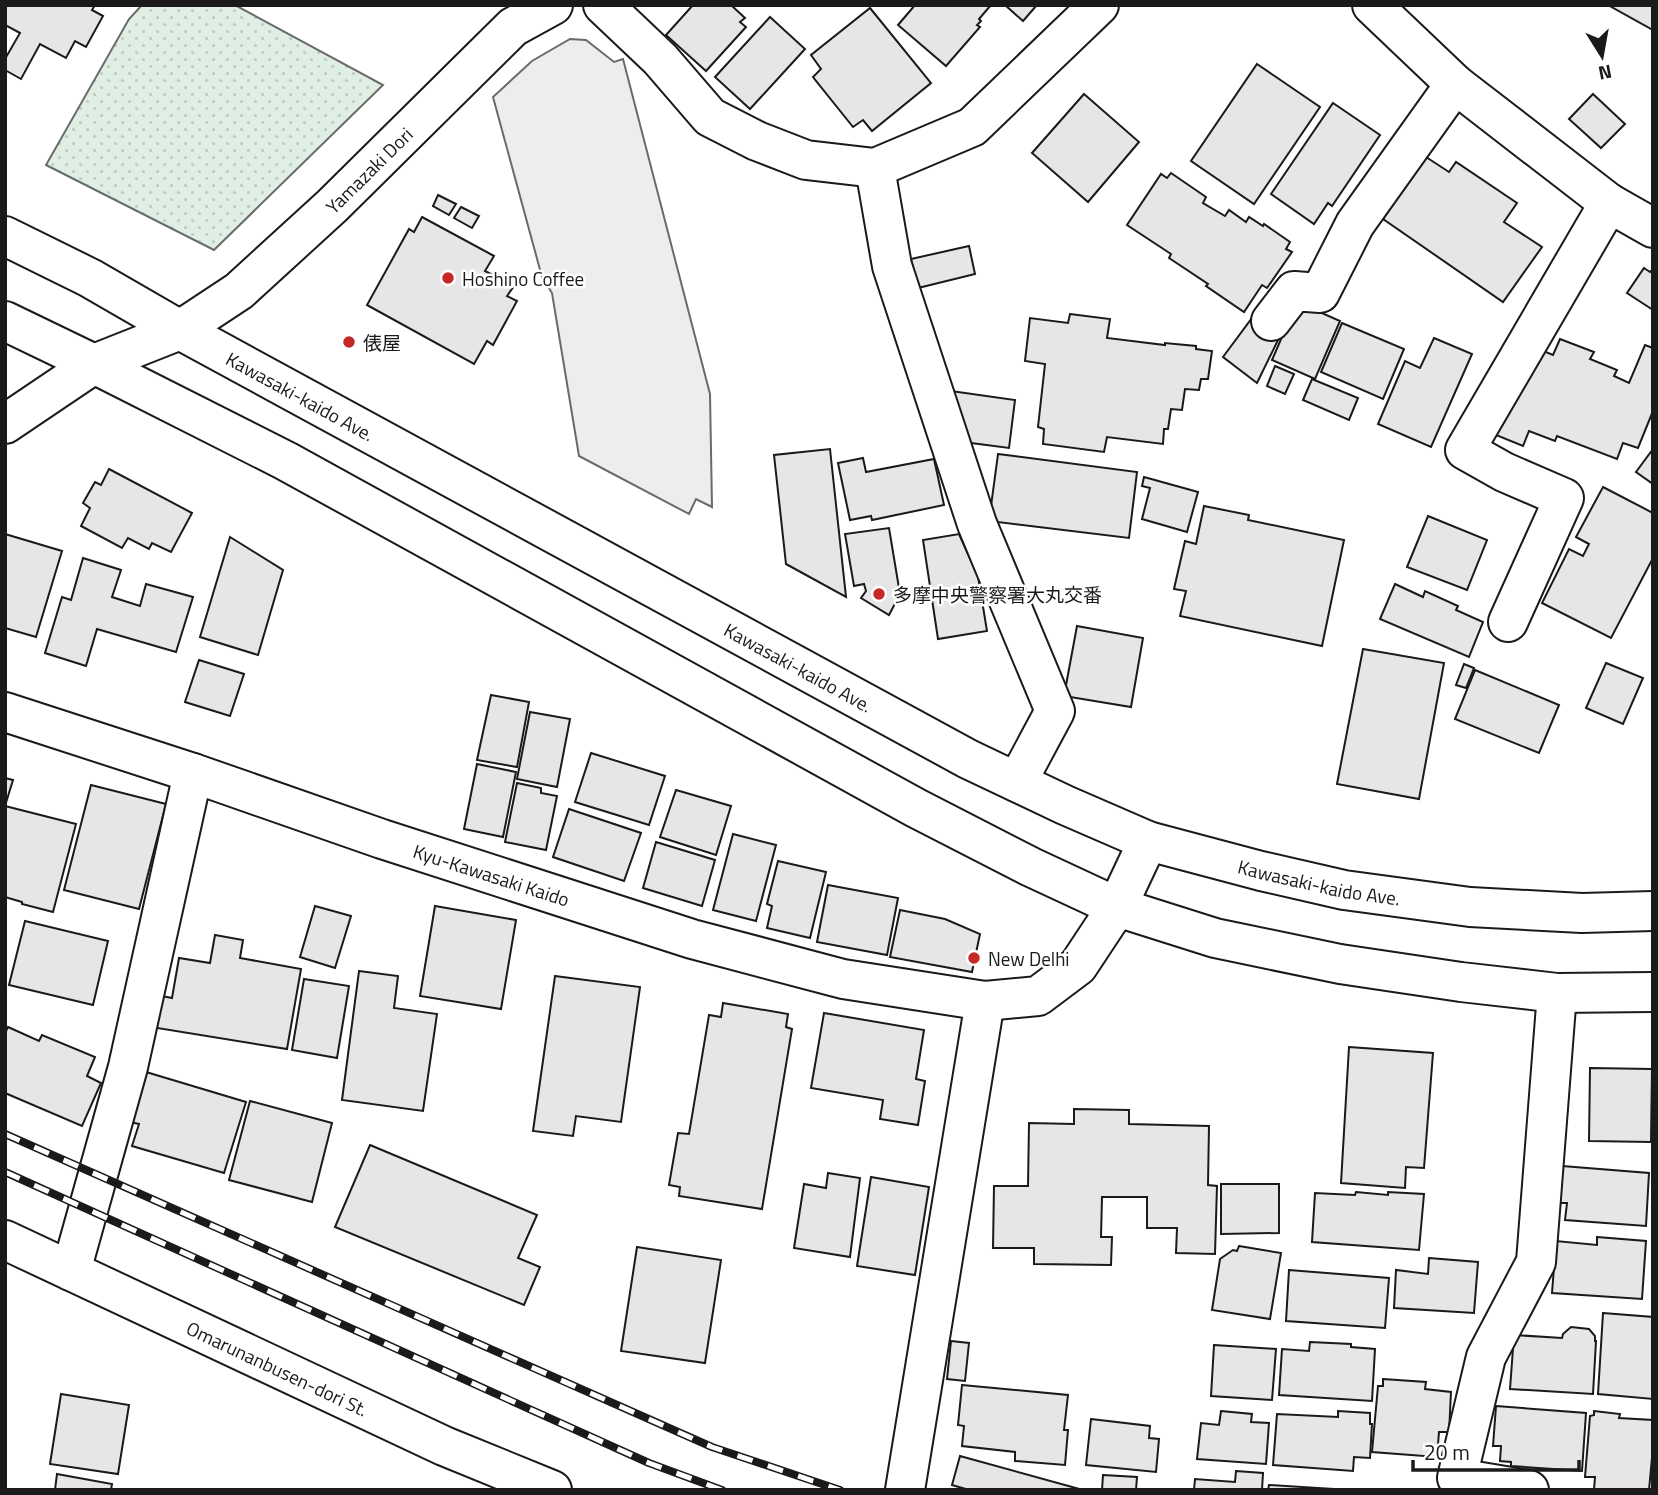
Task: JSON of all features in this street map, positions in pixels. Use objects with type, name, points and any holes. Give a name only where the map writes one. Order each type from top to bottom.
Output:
[{"type":"street","name":"Yamazaki Dori","points":[[5,424],[94,364],[180,330],[239,291],[332,206],[511,16],[553,5]]},
{"type":"street","points":[[603,5],[660,59],[710,117],[757,141],[806,160],[875,168],[972,127],[1099,5]]},
{"type":"street","points":[[1372,5],[1455,84],[1609,203],[1653,228]]},
{"type":"street","points":[[1271,321],[1294,291],[1320,293],[1355,224],[1455,84]]},
{"type":"street","points":[[875,168],[892,266],[977,524],[1055,710],[1017,782]]},
{"type":"street","points":[[1508,622],[1564,498],[1504,472],[1465,450],[1609,203]]},
{"type":"street","name":"Kawasaki-kaido Ave.","points":[[5,236],[90,278],[180,330],[956,753],[1148,841],[1344,890],[1471,907],[1582,913],[1653,911]]},
{"type":"street","points":[[5,321],[286,461],[916,808],[1031,867],[1117,907],[1216,938],[1340,964],[1557,993],[1653,992]]},
{"type":"street","name":"Kyu-Kawasaki Kaido","points":[[5,712],[382,839],[679,934],[842,979],[985,1001],[1038,996],[1078,966],[1117,907]]},
{"type":"street","points":[[71,1270],[128,1067],[193,774]]},
{"type":"street","points":[[1117,907],[1148,841]]},
{"type":"street","points":[[1529,1490],[1457,1478],[1486,1357],[1536,1262],[1557,993]]},
{"type":"street","points":[[905,1490],[985,1001]]},
{"type":"street","name":"Omarunanbusen-dori St.","points":[[5,1240],[444,1446],[552,1490]]},
{"type":"green space","points":[[142,5],[235,5],[383,85],[214,250],[46,165],[129,19]]},
{"type":"shaded area","points":[[570,39],[586,40],[614,62],[623,59],[710,394],[712,507],[696,499],[689,514],[579,456],[552,293],[542,277],[493,97],[532,61]]},
{"type":"building","points":[[5,5],[95,5],[92,10],[103,16],[86,47],[75,41],[66,58],[40,44],[21,79],[5,70],[5,59],[20,33],[5,25]]},
{"type":"building","points":[[693,5],[731,5],[745,18],[740,22],[746,27],[706,71],[666,35]]},
{"type":"building","points":[[915,5],[991,5],[979,19],[981,21],[977,25],[980,27],[946,66],[898,25]]},
{"type":"building","points":[[1005,5],[1037,5],[1023,21]]},
{"type":"building","points":[[1608,5],[1653,5],[1653,30]]},
{"type":"building","points":[[870,8],[931,83],[872,131],[863,120],[853,127],[813,77],[821,69],[811,55]]},
{"type":"building","points":[[770,17],[805,49],[750,109],[715,77]]},
{"type":"building","points":[[1257,64],[1320,107],[1254,204],[1191,161]]},
{"type":"building","points":[[1084,94],[1139,142],[1088,202],[1032,153]]},
{"type":"building","points":[[1593,94],[1625,124],[1601,148],[1569,119]]},
{"type":"building","points":[[1333,103],[1380,135],[1332,206],[1328,203],[1314,224],[1271,194]]},
{"type":"building","points":[[1426,157],[1449,172],[1456,162],[1517,203],[1504,222],[1542,247],[1503,302],[1383,219]]},
{"type":"building","points":[[1171,173],[1206,197],[1203,203],[1225,216],[1229,210],[1246,222],[1249,217],[1290,242],[1286,249],[1292,252],[1267,288],[1262,285],[1244,312],[1169,258],[1171,254],[1127,225],[1161,174],[1167,178]]},
{"type":"building","points":[[438,195],[456,204],[449,215],[433,206]]},
{"type":"building","points":[[461,207],[479,216],[472,228],[454,218]]},
{"type":"building","points":[[422,217],[494,256],[485,271],[514,286],[507,296],[517,301],[493,345],[487,341],[474,364],[367,305],[409,229],[414,232]]},
{"type":"building","points":[[969,246],[975,274],[918,288],[911,259]]},
{"type":"building","points":[[1644,268],[1650,272],[1653,269],[1653,310],[1627,293]]},
{"type":"building","points":[[1297,302],[1340,321],[1315,379],[1272,360]]},
{"type":"building","points":[[1070,314],[1110,319],[1107,338],[1196,346],[1196,349],[1212,351],[1208,379],[1201,379],[1199,390],[1185,389],[1182,410],[1171,409],[1168,429],[1164,429],[1163,444],[1107,437],[1104,452],[1043,444],[1044,429],[1038,427],[1045,364],[1025,361],[1030,318],[1068,323]]},
{"type":"building","points":[[1252,318],[1279,338],[1257,383],[1223,357]]},
{"type":"building","points":[[1342,323],[1404,349],[1383,399],[1321,372]]},
{"type":"building","points":[[1434,338],[1472,354],[1431,447],[1378,424],[1405,361],[1420,368]]},
{"type":"building","points":[[1560,339],[1594,352],[1590,359],[1617,370],[1614,376],[1629,383],[1645,345],[1653,348],[1653,411],[1638,448],[1623,443],[1617,459],[1557,436],[1555,441],[1529,431],[1523,446],[1496,435],[1521,375],[1536,348],[1553,355]]},
{"type":"building","points":[[1275,366],[1294,374],[1285,394],[1267,386]]},
{"type":"building","points":[[1312,379],[1358,398],[1349,420],[1303,400]]},
{"type":"building","points":[[951,391],[1015,400],[1009,448],[956,441]]},
{"type":"building","points":[[830,449],[846,597],[786,564],[774,455]]},
{"type":"building","points":[[1653,449],[1653,484],[1636,472]]},
{"type":"building","points":[[998,454],[1137,472],[1129,538],[989,521]]},
{"type":"building","points":[[863,458],[866,472],[934,459],[944,505],[872,520],[871,516],[850,520],[838,463]]},
{"type":"building","points":[[109,469],[192,513],[171,552],[152,543],[149,549],[128,538],[122,548],[81,526],[90,508],[83,503],[95,482],[101,485]]},
{"type":"building","points":[[1144,477],[1198,492],[1187,532],[1142,519],[1150,488],[1142,486]]},
{"type":"building","points":[[1603,487],[1653,513],[1653,558],[1611,638],[1542,603],[1569,549],[1583,556],[1589,544],[1576,537]]},
{"type":"building","points":[[1204,506],[1249,515],[1248,520],[1344,540],[1322,646],[1180,616],[1186,591],[1174,589],[1185,541],[1196,544]]},
{"type":"building","points":[[1428,516],[1487,540],[1467,590],[1407,567]]},
{"type":"building","points":[[889,528],[900,594],[889,615],[861,598],[866,591],[864,584],[854,586],[845,534]]},
{"type":"building","points":[[5,534],[62,551],[36,637],[5,628]]},
{"type":"building","points":[[959,534],[978,576],[987,631],[938,639],[923,540]]},
{"type":"building","points":[[230,537],[283,570],[258,655],[200,637]]},
{"type":"building","points":[[83,558],[121,570],[112,597],[140,606],[146,584],[193,597],[176,652],[97,629],[86,666],[45,653],[62,597],[71,600]]},
{"type":"building","points":[[1395,584],[1423,597],[1425,591],[1458,606],[1456,610],[1483,622],[1469,657],[1380,619]]},
{"type":"building","points":[[1077,626],[1143,638],[1131,707],[1064,696]]},
{"type":"building","points":[[1363,649],[1444,663],[1419,799],[1337,784]]},
{"type":"building","points":[[199,660],[244,674],[230,716],[185,702]]},
{"type":"building","points":[[1606,663],[1643,678],[1623,724],[1586,708]]},
{"type":"building","points":[[1464,664],[1474,668],[1466,688],[1456,685]]},
{"type":"building","points":[[1475,670],[1559,705],[1539,753],[1455,719]]},
{"type":"building","points":[[491,695],[529,702],[517,767],[477,760]]},
{"type":"building","points":[[530,712],[570,719],[557,787],[517,779]]},
{"type":"building","points":[[591,753],[665,776],[649,825],[575,802]]},
{"type":"building","points":[[477,764],[516,772],[503,837],[464,829]]},
{"type":"building","points":[[5,778],[13,780],[5,806]]},
{"type":"building","points":[[517,783],[541,788],[541,793],[557,796],[546,850],[505,842]]},
{"type":"building","points":[[91,785],[166,804],[139,909],[64,890]]},
{"type":"building","points":[[676,790],[731,806],[716,855],[660,837]]},
{"type":"building","points":[[5,806],[76,824],[53,912],[5,897]]},
{"type":"building","points":[[569,809],[641,833],[624,881],[553,857]]},
{"type":"building","points":[[733,834],[776,845],[756,921],[713,910]]},
{"type":"building","points":[[656,842],[715,860],[702,906],[643,888]]},
{"type":"building","points":[[778,861],[826,872],[810,938],[767,928],[772,906],[767,904]]},
{"type":"building","points":[[828,885],[898,898],[887,955],[817,942]]},
{"type":"building","points":[[315,906],[351,916],[335,968],[300,957]]},
{"type":"building","points":[[435,906],[516,920],[501,1009],[420,996]]},
{"type":"building","points":[[900,910],[945,919],[980,934],[972,972],[890,957]]},
{"type":"building","points":[[25,921],[108,941],[93,1005],[9,985]]},
{"type":"building","points":[[215,935],[243,940],[240,958],[301,969],[287,1049],[151,1027],[157,995],[172,998],[179,958],[210,963]]},
{"type":"building","points":[[359,971],[398,976],[394,1008],[437,1014],[423,1111],[342,1100]]},
{"type":"building","points":[[555,976],[640,987],[621,1122],[576,1116],[573,1136],[533,1131]]},
{"type":"building","points":[[304,979],[349,986],[337,1058],[292,1050]]},
{"type":"building","points":[[723,1003],[788,1014],[786,1027],[792,1029],[762,1209],[679,1196],[680,1187],[669,1185],[678,1133],[689,1134],[709,1015],[721,1017]]},
{"type":"building","points":[[824,1013],[924,1030],[916,1079],[925,1081],[918,1125],[880,1119],[883,1100],[811,1088]]},
{"type":"building","points":[[8,1027],[39,1041],[42,1035],[95,1057],[87,1076],[101,1083],[82,1126],[5,1093],[5,1033]]},
{"type":"building","points":[[1349,1047],[1433,1053],[1424,1168],[1406,1167],[1405,1188],[1341,1183]]},
{"type":"building","points":[[1590,1068],[1652,1069],[1651,1142],[1589,1141]]},
{"type":"building","points":[[146,1072],[246,1102],[224,1173],[132,1146],[139,1124],[130,1122]]},
{"type":"building","points":[[250,1101],[332,1123],[312,1202],[229,1180]]},
{"type":"building","points":[[1074,1109],[1129,1110],[1129,1124],[1209,1126],[1208,1185],[1217,1186],[1215,1254],[1176,1253],[1177,1228],[1147,1228],[1147,1197],[1102,1197],[1101,1237],[1112,1237],[1111,1265],[1034,1264],[1034,1248],[993,1248],[994,1186],[1028,1186],[1029,1123],[1074,1124]]},
{"type":"building","points":[[370,1145],[537,1215],[518,1258],[540,1267],[524,1305],[335,1227]]},
{"type":"building","points":[[1562,1166],[1649,1173],[1646,1226],[1565,1220],[1567,1203],[1559,1203]]},
{"type":"building","points":[[828,1173],[860,1178],[850,1257],[794,1248],[804,1184],[826,1188]]},
{"type":"building","points":[[871,1177],[929,1187],[915,1275],[857,1266]]},
{"type":"building","points":[[1221,1184],[1279,1184],[1279,1233],[1221,1234]]},
{"type":"building","points":[[1356,1192],[1424,1194],[1419,1250],[1312,1242],[1315,1193],[1355,1195]]},
{"type":"building","points":[[1597,1237],[1646,1241],[1642,1299],[1552,1293],[1556,1241],[1597,1245]]},
{"type":"building","points":[[1239,1246],[1281,1253],[1270,1319],[1212,1310],[1220,1259],[1233,1250],[1237,1251]]},
{"type":"building","points":[[637,1247],[721,1260],[705,1363],[621,1351]]},
{"type":"building","points":[[1429,1258],[1478,1262],[1474,1313],[1394,1308],[1396,1270],[1428,1274]]},
{"type":"building","points":[[1289,1270],[1389,1278],[1385,1328],[1286,1321]]},
{"type":"building","points":[[1603,1313],[1653,1317],[1653,1399],[1598,1394]]},
{"type":"building","points":[[1571,1327],[1589,1329],[1595,1336],[1593,1394],[1510,1389],[1514,1335],[1562,1338]]},
{"type":"building","points":[[951,1341],[969,1343],[965,1381],[947,1379]]},
{"type":"building","points":[[1310,1342],[1351,1344],[1351,1347],[1375,1349],[1372,1401],[1279,1395],[1282,1349],[1309,1351]]},
{"type":"building","points":[[1214,1345],[1276,1349],[1272,1400],[1211,1396]]},
{"type":"building","points":[[1383,1379],[1426,1382],[1425,1389],[1451,1392],[1449,1432],[1439,1432],[1437,1457],[1372,1452],[1378,1386],[1383,1386]]},
{"type":"building","points":[[962,1385],[1068,1395],[1064,1430],[1068,1430],[1065,1465],[1015,1461],[1015,1452],[962,1446],[964,1426],[958,1425]]},
{"type":"building","points":[[61,1394],[129,1405],[118,1474],[50,1464]]},
{"type":"building","points":[[1496,1406],[1586,1413],[1582,1471],[1511,1466],[1511,1462],[1500,1461],[1501,1446],[1493,1446]]},
{"type":"building","points":[[1221,1411],[1252,1414],[1251,1422],[1269,1423],[1266,1464],[1197,1459],[1201,1423],[1219,1425]]},
{"type":"building","points":[[1338,1411],[1370,1413],[1370,1458],[1354,1457],[1353,1471],[1273,1465],[1277,1414],[1338,1417]]},
{"type":"building","points":[[1594,1411],[1620,1414],[1619,1418],[1653,1420],[1649,1490],[1594,1490],[1595,1477],[1585,1477],[1590,1416],[1594,1415]]},
{"type":"building","points":[[1091,1419],[1150,1426],[1149,1438],[1159,1439],[1156,1472],[1086,1465]]},
{"type":"building","points":[[960,1456],[1083,1490],[969,1490],[952,1485]]},
{"type":"building","points":[[1236,1471],[1263,1473],[1262,1490],[1194,1490],[1195,1479],[1235,1482]]},
{"type":"building","points":[[57,1474],[112,1484],[111,1490],[55,1490]]},
{"type":"building","points":[[1103,1475],[1137,1477],[1136,1490],[1102,1490]]},
{"type":"building","points":[[1269,1485],[1334,1489],[1268,1490]]},
{"type":"railway","points":[[5,1134],[712,1447],[840,1490]]},
{"type":"railway","points":[[5,1172],[649,1463],[722,1490]]},
{"type":"place","name":"Hoshino Coffee","points":[[448,278]]},
{"type":"place","name":"俵屋","points":[[349,342]]},
{"type":"place","name":"多摩中央警察署大丸交番","points":[[879,594]]},
{"type":"place","name":"New Delhi","points":[[974,958]]}]
